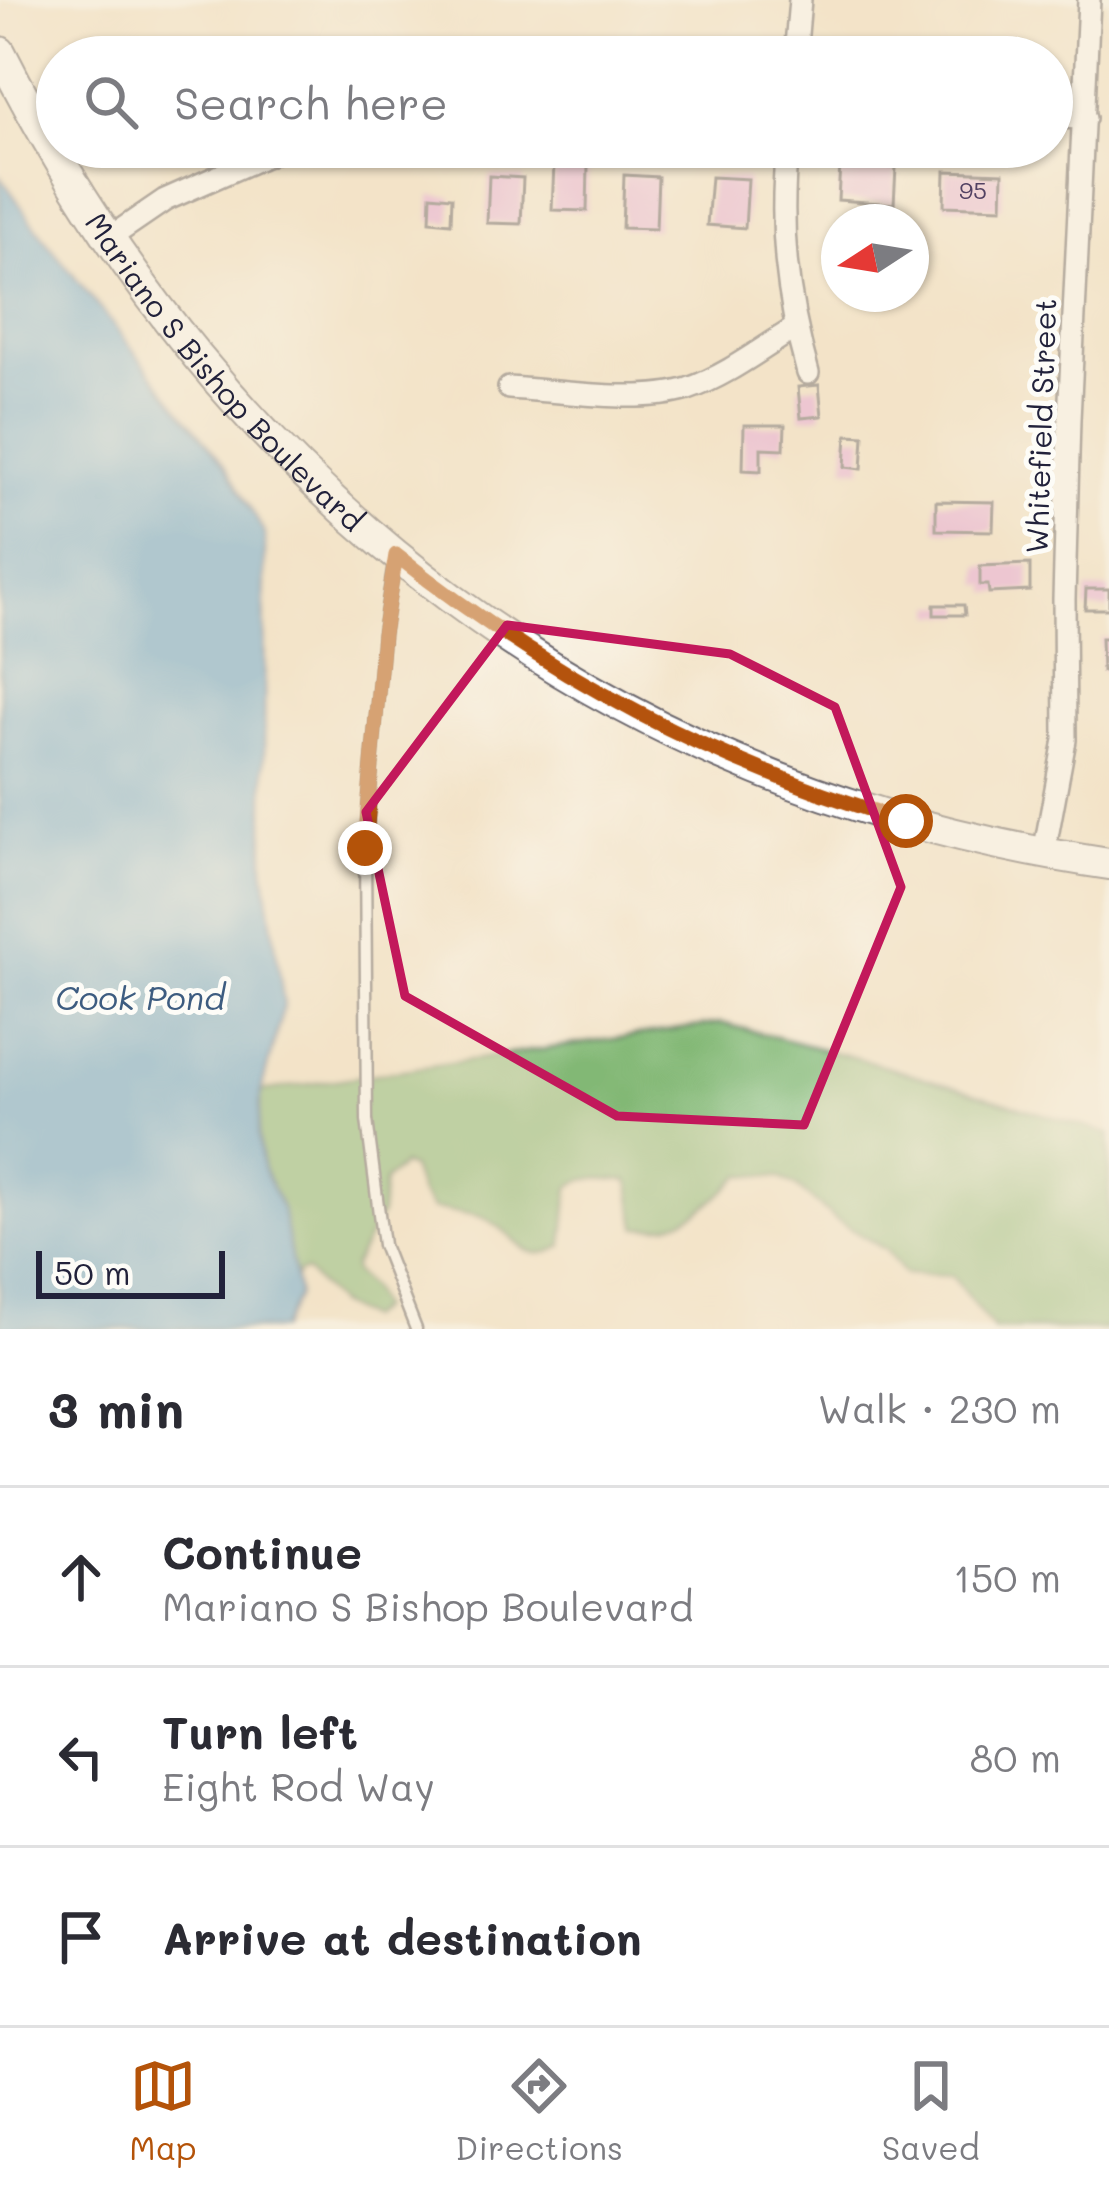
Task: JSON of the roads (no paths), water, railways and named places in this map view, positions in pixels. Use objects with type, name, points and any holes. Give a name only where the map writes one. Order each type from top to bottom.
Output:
[{"type":"main road","name":"Mariano S Bishop Boulevard","points":[[0,52],[36,120]]},
{"type":"main road","name":"Mariano S Bishop Boulevard","points":[[64,168],[169,323],[245,413],[323,491],[479,619],[619,704],[705,747],[861,808],[951,834],[1109,864]]},
{"type":"street","points":[[797,36],[800,0]]},
{"type":"street","name":"Whitefield Street","points":[[1044,853],[1065,740],[1069,420],[1089,0]]},
{"type":"street","points":[[1073,118],[1084,118]]},
{"type":"street","points":[[108,239],[165,200],[237,168]]},
{"type":"street","points":[[786,168],[782,232],[795,328],[808,373]]},
{"type":"street","points":[[509,388],[664,394],[712,378],[795,328]]},
{"type":"lane","points":[[396,555],[383,634],[365,848],[367,1120],[383,1245],[416,1329]]},
{"type":"water","name":"Cook Pond","points":[[0,176],[226,466],[265,534],[264,866],[284,1005],[261,1091],[258,1135],[263,1169],[282,1209],[298,1295],[281,1329],[0,1329]]}]
